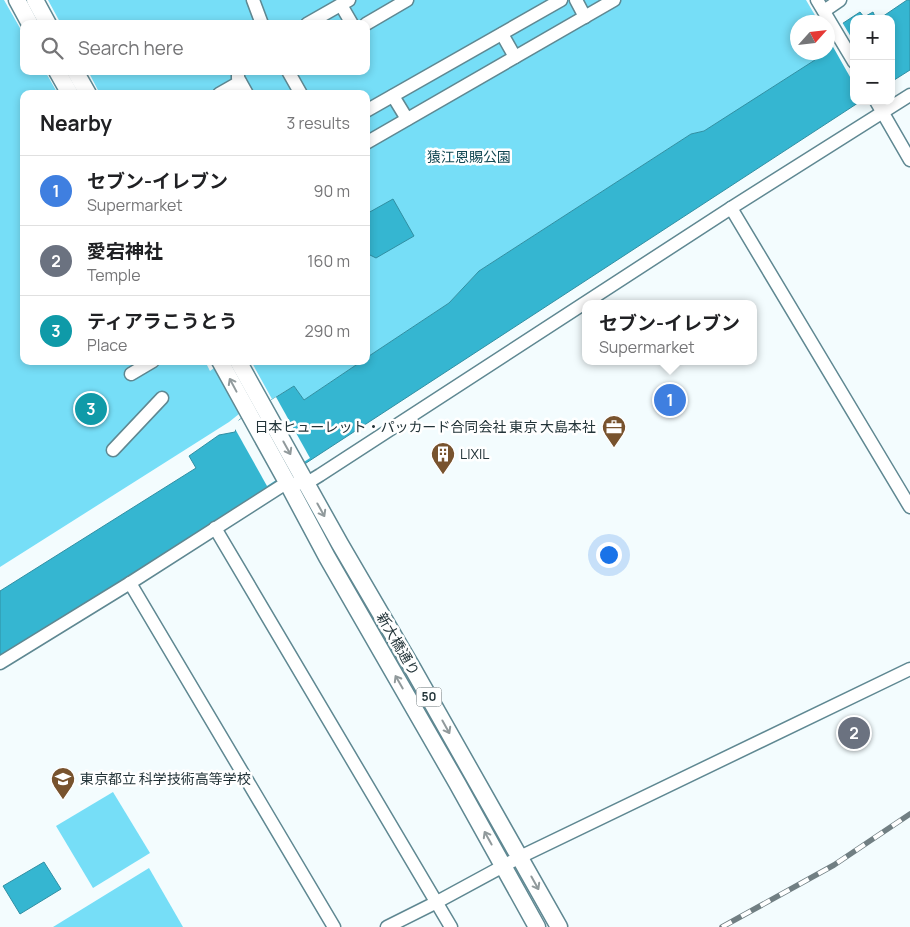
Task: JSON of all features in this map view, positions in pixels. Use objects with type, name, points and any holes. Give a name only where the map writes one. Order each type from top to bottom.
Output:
[{"type":"main road","points":[[17,0],[28,20]]},
{"type":"main road","points":[[35,0],[46,20]]},
{"type":"main road","points":[[59,75],[68,90]]},
{"type":"main road","points":[[77,75],[86,90]]},
{"type":"main road","name":"新大橋通り","points":[[222,365],[327,557],[537,927]]},
{"type":"main road","name":"新大橋通り","points":[[240,365],[340,544],[559,927]]},
{"type":"street","points":[[253,0],[260,20]]},
{"type":"street","points":[[370,22],[407,0]]},
{"type":"street","points":[[370,109],[562,0]]},
{"type":"street","points":[[576,0],[585,16]]},
{"type":"street","points":[[370,141],[614,0]]},
{"type":"street","points":[[840,0],[820,5],[853,60]]},
{"type":"street","points":[[314,20],[345,2],[351,20]]},
{"type":"street","points":[[502,34],[515,57]]},
{"type":"street","points":[[290,75],[299,90]]},
{"type":"street","points":[[224,90],[239,77],[245,90]]},
{"type":"street","points":[[589,300],[910,95]]},
{"type":"street","points":[[393,96],[406,120]]},
{"type":"street","points":[[878,105],[910,160]]},
{"type":"street","points":[[731,208],[910,507]]},
{"type":"street","points":[[0,663],[130,583],[280,486],[286,480],[306,483],[582,304]]},
{"type":"street","points":[[131,374],[146,365]]},
{"type":"street","points":[[113,450],[162,398]]},
{"type":"street","points":[[215,528],[451,927]]},
{"type":"street","points":[[130,583],[334,927]]},
{"type":"street","points":[[387,927],[520,857],[910,669]]},
{"type":"green space","points":[[0,0],[4,0],[20,28],[20,75],[47,75],[56,90],[20,90],[20,365],[207,365],[210,371],[214,368],[239,414],[0,567]]},
{"type":"green space","name":"猿江恩賜公園","points":[[48,0],[806,0],[815,15],[790,15],[790,60],[816,60],[704,131],[691,134],[479,271],[449,303],[370,355],[370,90],[98,90],[90,75],[370,75],[370,20],[59,20]]},
{"type":"green space","points":[[253,365],[356,365],[304,400],[294,386],[272,399]]},
{"type":"green space","points":[[113,792],[150,853],[93,888],[56,826]]},
{"type":"green space","points":[[149,868],[183,927],[53,927]]},
{"type":"shaded area","points":[[907,0],[910,0],[910,70],[895,79],[895,15],[885,15]]},
{"type":"shaded area","points":[[850,19],[850,105],[855,105],[136,574],[0,658],[0,591],[196,468],[189,456],[219,435],[235,432],[239,420],[294,386],[304,400],[356,365],[370,365],[370,355],[449,303],[479,271],[691,134],[704,131],[815,60],[835,60],[835,28]]},
{"type":"shaded area","points":[[393,199],[414,236],[376,258],[370,255],[370,212]]},
{"type":"shaded area","points":[[44,862],[61,889],[20,914],[3,886]]},
{"type":"pier","points":[[842,22],[850,35],[850,77],[835,50],[835,28]]},
{"type":"pier","points":[[276,397],[310,458],[267,486],[234,427],[236,422]]},
{"type":"railway","points":[[722,927],[834,865],[910,814]]},
{"type":"place","name":"セブン-イレブン","points":[[670,400]]},
{"type":"place","name":"ティアラこうとう","points":[[91,409]]},
{"type":"place","name":"日本ヒューレット・パッカード合同会社 東京 大島本社","points":[[614,448]]},
{"type":"place","name":"LIXIL","points":[[443,475]]},
{"type":"place","name":"愛宕神社","points":[[854,733]]},
{"type":"place","name":"東京都立 科学技術高等学校","points":[[63,800]]}]
